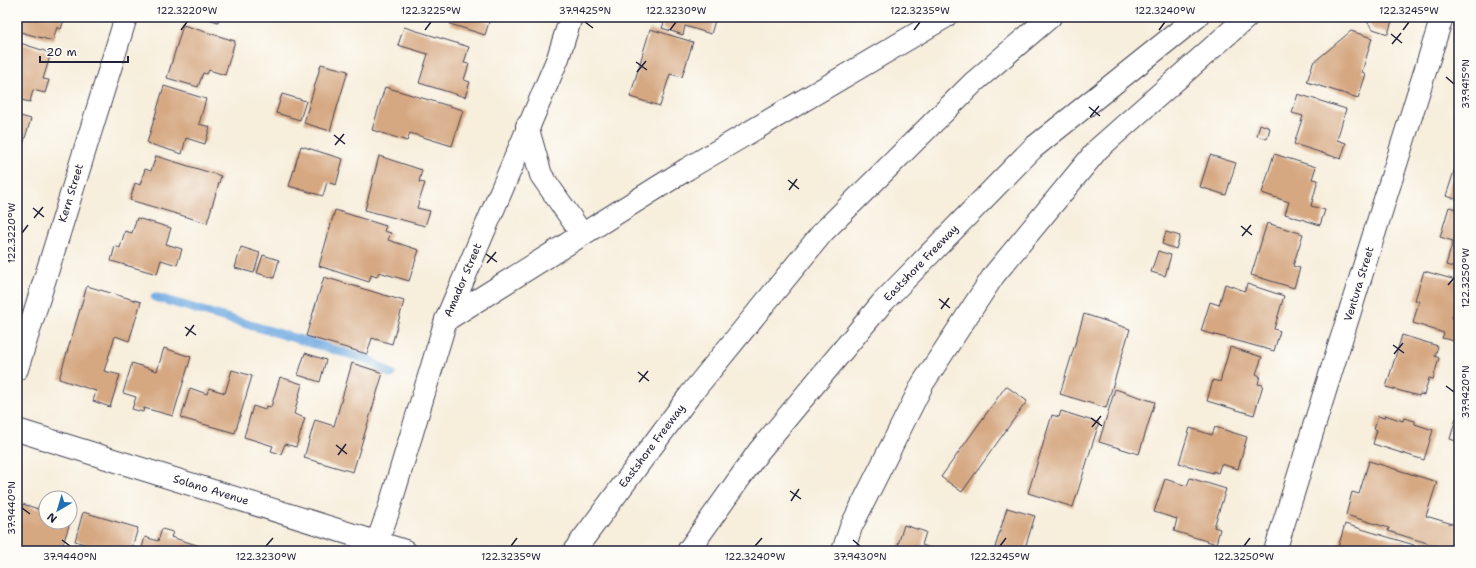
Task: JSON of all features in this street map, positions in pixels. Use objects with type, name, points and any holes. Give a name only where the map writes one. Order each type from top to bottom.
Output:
[{"type":"main road","name":"Kern Street","points":[[17,369],[126,17]]},
{"type":"main road","name":"Amador Street","points":[[376,546],[446,320],[527,126],[558,58],[571,17]]},
{"type":"main road","points":[[446,320],[687,169],[945,17]]},
{"type":"main road","name":"Eastshore Freeway","points":[[574,551],[690,395],[823,232],[974,82],[1050,17]]},
{"type":"main road","name":"Eastshore Freeway","points":[[688,551],[759,451],[882,303],[1033,148],[1197,17]]},
{"type":"main road","points":[[843,551],[851,527],[923,383],[994,275],[1098,149],[1247,17]]},
{"type":"main road","name":"Ventura Street","points":[[1276,551],[1442,17]]},
{"type":"main road","points":[[527,126],[542,174],[582,234]]},
{"type":"main road","name":"Solano Avenue","points":[[17,430],[376,546],[405,551]]},
{"type":"building","points":[[17,17],[63,17],[62,20],[64,20],[61,29],[57,27],[53,41],[17,31]]},
{"type":"building","points":[[202,17],[219,17],[218,22]]},
{"type":"building","points":[[453,17],[476,17],[489,22],[485,35],[450,24]]},
{"type":"building","points":[[658,17],[716,17],[711,34],[685,26],[683,35],[662,28],[665,20]]},
{"type":"building","points":[[1393,17],[1388,34],[1373,29],[1364,18]]},
{"type":"building","points":[[183,25],[235,41],[225,75],[209,70],[207,74],[203,73],[198,87],[167,78]]},
{"type":"building","points":[[404,27],[469,47],[464,63],[469,64],[464,80],[470,82],[465,97],[419,83],[428,54],[398,45]]},
{"type":"building","points":[[650,29],[693,42],[682,77],[670,74],[660,106],[630,97]]},
{"type":"building","points":[[1351,31],[1372,38],[1362,72],[1366,74],[1358,98],[1307,82],[1313,63]]},
{"type":"building","points":[[17,42],[51,53],[43,79],[49,80],[45,93],[33,90],[30,102],[17,99]]},
{"type":"building","points":[[321,64],[348,71],[330,131],[304,123]]},
{"type":"building","points":[[164,86],[206,99],[199,124],[210,127],[205,144],[186,138],[182,154],[147,143]]},
{"type":"building","points":[[385,87],[463,110],[452,146],[410,133],[407,141],[372,130]]},
{"type":"building","points":[[282,94],[306,101],[300,120],[276,113]]},
{"type":"building","points":[[1298,94],[1346,109],[1337,140],[1346,143],[1341,159],[1294,144],[1303,116],[1292,113]]},
{"type":"building","points":[[17,115],[31,119],[17,163]]},
{"type":"building","points":[[1260,124],[1270,128],[1267,139],[1257,136]]},
{"type":"building","points":[[301,146],[343,159],[336,185],[327,182],[323,196],[289,186]]},
{"type":"building","points":[[1274,154],[1316,167],[1312,179],[1318,180],[1311,206],[1325,210],[1320,225],[1285,214],[1289,202],[1262,193]]},
{"type":"building","points":[[1210,155],[1236,163],[1226,195],[1200,187]]},
{"type":"building","points":[[156,156],[221,176],[207,223],[130,200],[135,183],[140,185],[145,169],[151,171]]},
{"type":"building","points":[[379,156],[422,170],[419,182],[425,183],[417,208],[430,211],[425,226],[365,210]]},
{"type":"building","points":[[1459,156],[1459,200],[1446,196]]},
{"type":"building","points":[[1449,207],[1459,210],[1459,269],[1446,265],[1453,241],[1440,237]]},
{"type":"building","points":[[335,210],[386,226],[384,231],[391,233],[388,240],[419,250],[409,281],[379,272],[377,277],[371,275],[369,282],[319,266]]},
{"type":"building","points":[[137,218],[171,228],[166,244],[182,249],[177,265],[161,260],[157,274],[111,261],[115,246],[120,248],[125,231],[132,233]]},
{"type":"building","points":[[1267,223],[1303,234],[1293,266],[1300,268],[1294,288],[1251,275]]},
{"type":"building","points":[[1166,232],[1180,236],[1176,249],[1162,244]]},
{"type":"building","points":[[241,247],[260,253],[254,273],[235,268]]},
{"type":"building","points":[[1158,251],[1171,255],[1165,276],[1151,272]]},
{"type":"building","points":[[263,255],[279,260],[274,278],[257,273]]},
{"type":"building","points":[[1424,271],[1459,281],[1459,302],[1457,301],[1452,318],[1459,320],[1458,342],[1442,338],[1444,333],[1413,323],[1419,301],[1415,300]]},
{"type":"building","points":[[324,277],[404,301],[392,344],[372,338],[367,354],[306,336]]},
{"type":"building","points":[[1225,284],[1245,291],[1247,284],[1284,296],[1274,329],[1280,331],[1274,351],[1201,331],[1210,302],[1219,305]]},
{"type":"building","points":[[87,286],[141,302],[129,341],[115,336],[104,371],[120,375],[110,407],[93,401],[96,391],[59,379]]},
{"type":"building","points":[[1084,314],[1130,329],[1106,408],[1060,394]]},
{"type":"building","points":[[1402,335],[1438,346],[1435,356],[1439,358],[1433,379],[1429,378],[1424,395],[1420,394],[1419,396],[1386,387]]},
{"type":"building","points":[[1230,347],[1262,357],[1256,374],[1260,376],[1258,384],[1263,385],[1254,415],[1207,401],[1213,380],[1220,382]]},
{"type":"building","points":[[164,348],[191,357],[173,416],[144,408],[143,412],[132,409],[136,397],[123,393],[132,363],[157,371]]},
{"type":"building","points":[[305,353],[326,360],[320,382],[298,375]]},
{"type":"building","points":[[352,363],[383,373],[353,472],[304,458],[315,420],[334,426]]},
{"type":"building","points":[[232,370],[252,376],[235,433],[181,418],[190,388],[207,394],[209,388],[225,393]]},
{"type":"building","points":[[280,377],[302,384],[294,414],[305,418],[296,447],[285,444],[281,454],[271,451],[273,446],[244,437],[253,406],[265,410],[266,406],[271,407]]},
{"type":"building","points":[[1006,386],[1027,401],[962,492],[941,477]]},
{"type":"building","points":[[1115,389],[1155,402],[1139,454],[1099,442]]},
{"type":"building","points":[[1061,411],[1099,423],[1073,507],[1028,493],[1052,415],[1059,417]]},
{"type":"building","points":[[1385,415],[1403,421],[1404,418],[1415,421],[1415,424],[1433,430],[1424,460],[1373,444],[1377,430],[1374,429],[1378,416],[1384,418]]},
{"type":"building","points":[[1456,418],[1459,419],[1459,442],[1450,439]]},
{"type":"building","points":[[1215,427],[1247,437],[1238,469],[1221,464],[1218,473],[1213,471],[1213,473],[1179,463],[1190,428],[1212,435]]},
{"type":"building","points":[[1369,461],[1437,482],[1426,516],[1459,526],[1459,551],[1453,551],[1388,531],[1389,528],[1346,515],[1352,492],[1359,494]]},
{"type":"building","points":[[1190,478],[1226,489],[1214,527],[1220,529],[1216,544],[1174,531],[1177,519],[1154,512],[1165,479],[1187,486]]},
{"type":"building","points":[[23,504],[38,509],[38,530],[68,530],[61,551],[43,548],[42,551],[17,550],[17,523]]},
{"type":"building","points":[[1007,508],[1035,516],[1024,551],[994,551]]},
{"type":"building","points":[[83,512],[138,528],[131,551],[88,551],[90,546],[75,541]]},
{"type":"building","points":[[1345,524],[1414,545],[1412,551],[1337,551]]},
{"type":"building","points":[[904,525],[926,532],[922,545],[939,551],[896,551]]},
{"type":"building","points":[[162,529],[173,532],[171,537],[200,546],[198,551],[141,551],[145,537],[158,541]]},
{"type":"waterway","points":[[155,297],[369,360],[391,374]]}]
